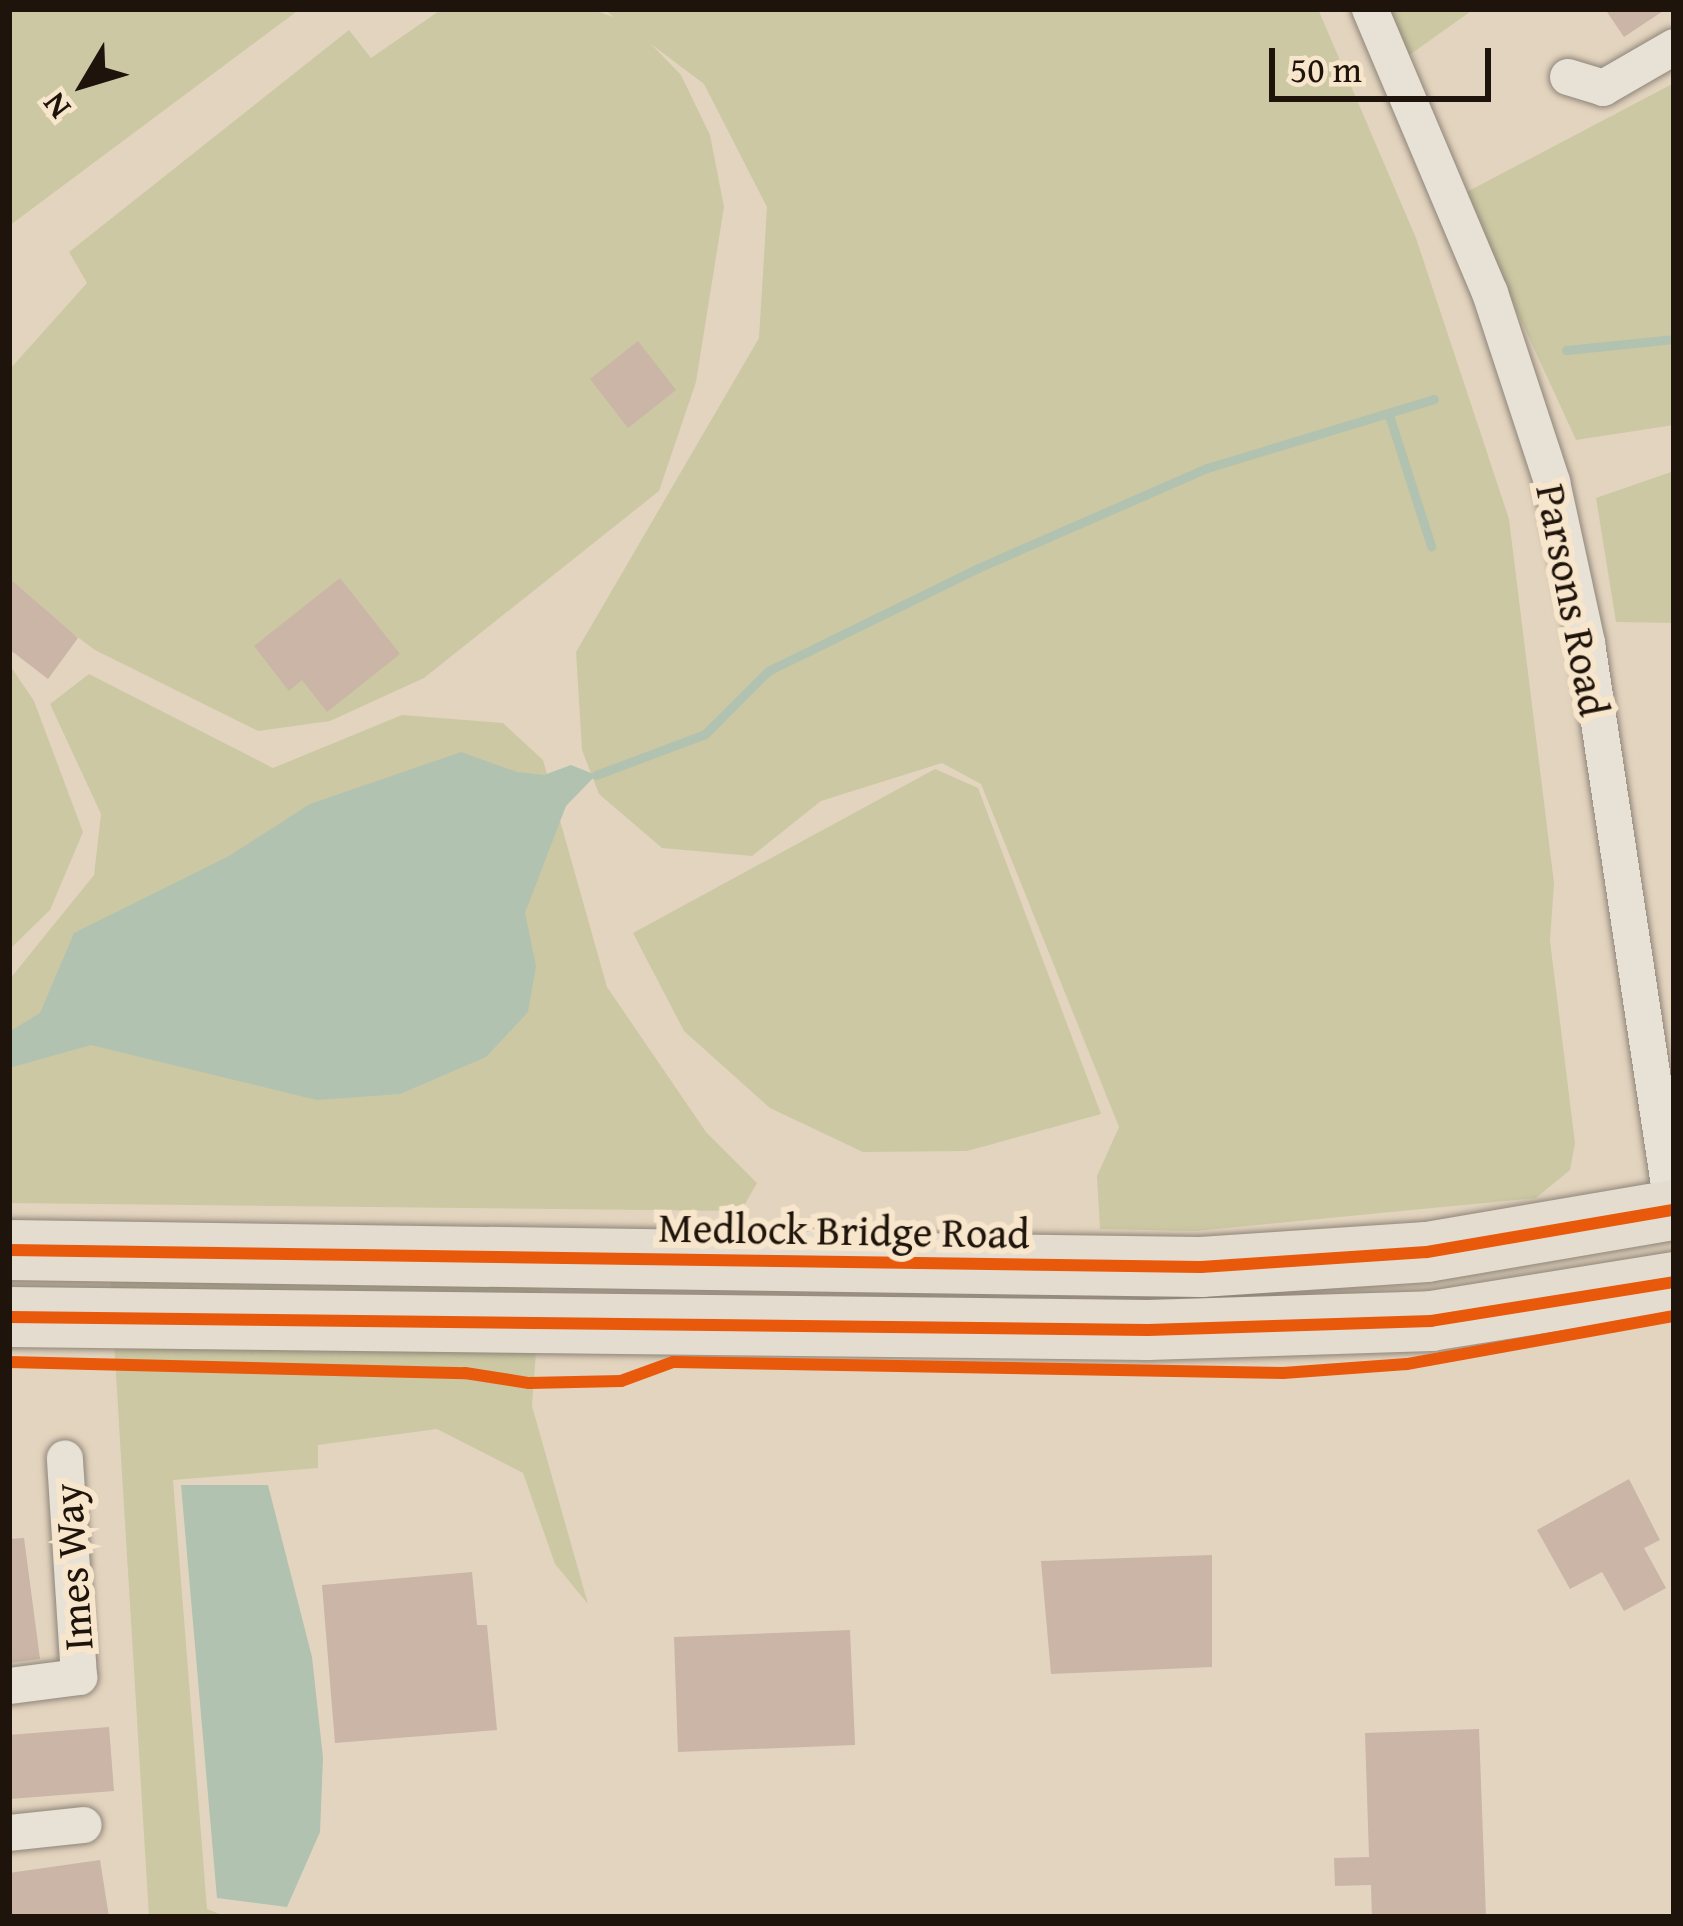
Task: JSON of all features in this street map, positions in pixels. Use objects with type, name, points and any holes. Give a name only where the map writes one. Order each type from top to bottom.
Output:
[{"type":"highway","name":"Medlock Bridge Road","points":[[9,1250],[1201,1267],[1427,1252],[1673,1213]]},
{"type":"highway","points":[[9,1317],[1148,1330],[1431,1321],[1674,1282]]},
{"type":"street","name":"Parsons Road","points":[[1370,9],[1490,293],[1552,482],[1587,643],[1673,1213]]},
{"type":"street","points":[[1568,77],[1603,88],[1674,47]]},
{"type":"street","name":"Imes Way","points":[[9,1687],[79,1677],[65,1458]]},
{"type":"street","points":[[9,1833],[84,1825]]},
{"type":"shaded area","points":[[9,9],[300,9],[9,226]]},
{"type":"shaded area","points":[[442,9],[591,9],[613,17],[605,9],[1318,9],[1416,238],[1509,519],[1554,883],[1550,941],[1575,1143],[1570,1170],[1536,1198],[1196,1231],[1100,1229],[1097,1176],[1119,1127],[981,784],[942,763],[821,801],[752,856],[662,848],[599,794],[582,750],[576,652],[759,338],[767,207],[704,84],[651,44],[681,75],[710,135],[724,207],[696,382],[659,491],[424,678],[330,721],[258,731],[95,650],[38,608],[9,578],[9,370],[87,283],[69,252],[349,30],[371,58]]},
{"type":"shaded area","points":[[1383,9],[1474,9],[1401,61]]},
{"type":"shaded area","points":[[1674,83],[1674,425],[1576,440],[1463,194]]},
{"type":"shaded area","points":[[1674,471],[1674,623],[1616,622],[1596,498]]},
{"type":"shaded area","points":[[9,664],[34,701],[83,832],[50,910],[9,950]]},
{"type":"shaded area","points":[[89,674],[273,768],[402,715],[503,723],[543,760],[607,987],[706,1132],[757,1183],[741,1211],[9,1203],[9,980],[94,875],[101,814],[50,704]]},
{"type":"shaded area","points":[[461,752],[517,772],[544,775],[571,765],[596,775],[566,806],[525,913],[536,966],[528,1012],[486,1057],[400,1094],[317,1100],[91,1045],[9,1068],[9,1032],[40,1013],[74,933],[229,856],[310,804]]},
{"type":"shaded area","points":[[935,769],[978,788],[1101,1114],[967,1151],[863,1152],[770,1108],[684,1031],[633,933]]},
{"type":"shaded area","points":[[542,1269],[532,1406],[588,1604],[555,1564],[523,1473],[437,1429],[318,1445],[318,1468],[173,1480],[207,1909],[227,1917],[149,1917],[110,1276]]},
{"type":"shaded area","points":[[181,1485],[268,1485],[312,1657],[323,1758],[320,1832],[287,1907],[217,1898]]},
{"type":"building","points":[[1605,9],[1666,9],[1624,37]]},
{"type":"building","points":[[638,341],[676,390],[628,428],[590,379]]},
{"type":"building","points":[[9,578],[78,638],[48,679],[9,649]]},
{"type":"building","points":[[340,578],[400,654],[327,712],[302,680],[289,691],[254,646]]},
{"type":"building","points":[[1629,1479],[1660,1540],[1644,1548],[1666,1588],[1624,1611],[1602,1572],[1570,1589],[1537,1530]]},
{"type":"building","points":[[24,1538],[40,1659],[9,1663],[9,1539]]},
{"type":"building","points":[[1212,1555],[1212,1667],[1051,1674],[1041,1561]]},
{"type":"building","points":[[472,1572],[477,1625],[487,1625],[497,1730],[335,1743],[322,1585]]},
{"type":"building","points":[[850,1630],[855,1745],[678,1752],[674,1637]]},
{"type":"building","points":[[109,1727],[114,1791],[9,1799],[9,1735]]},
{"type":"building","points":[[1479,1729],[1486,1917],[1372,1917],[1371,1885],[1335,1886],[1334,1858],[1369,1857],[1365,1733]]},
{"type":"building","points":[[100,1860],[109,1917],[9,1917],[9,1873]]},
{"type":"waterway","points":[[1566,350],[1674,339]]},
{"type":"waterway","points":[[596,775],[705,734],[768,671],[978,568],[1207,468],[1434,399]]},
{"type":"waterway","points":[[1389,415],[1431,546]]},
{"type":"cycle path","points":[[9,1250],[1201,1267],[1427,1252],[1674,1210]]},
{"type":"cycle path","points":[[9,1317],[1148,1330],[1431,1321],[1674,1282]]},
{"type":"cycle path","points":[[9,1362],[465,1373],[529,1383],[621,1381],[673,1362],[1283,1373],[1407,1364],[1674,1316]]}]
